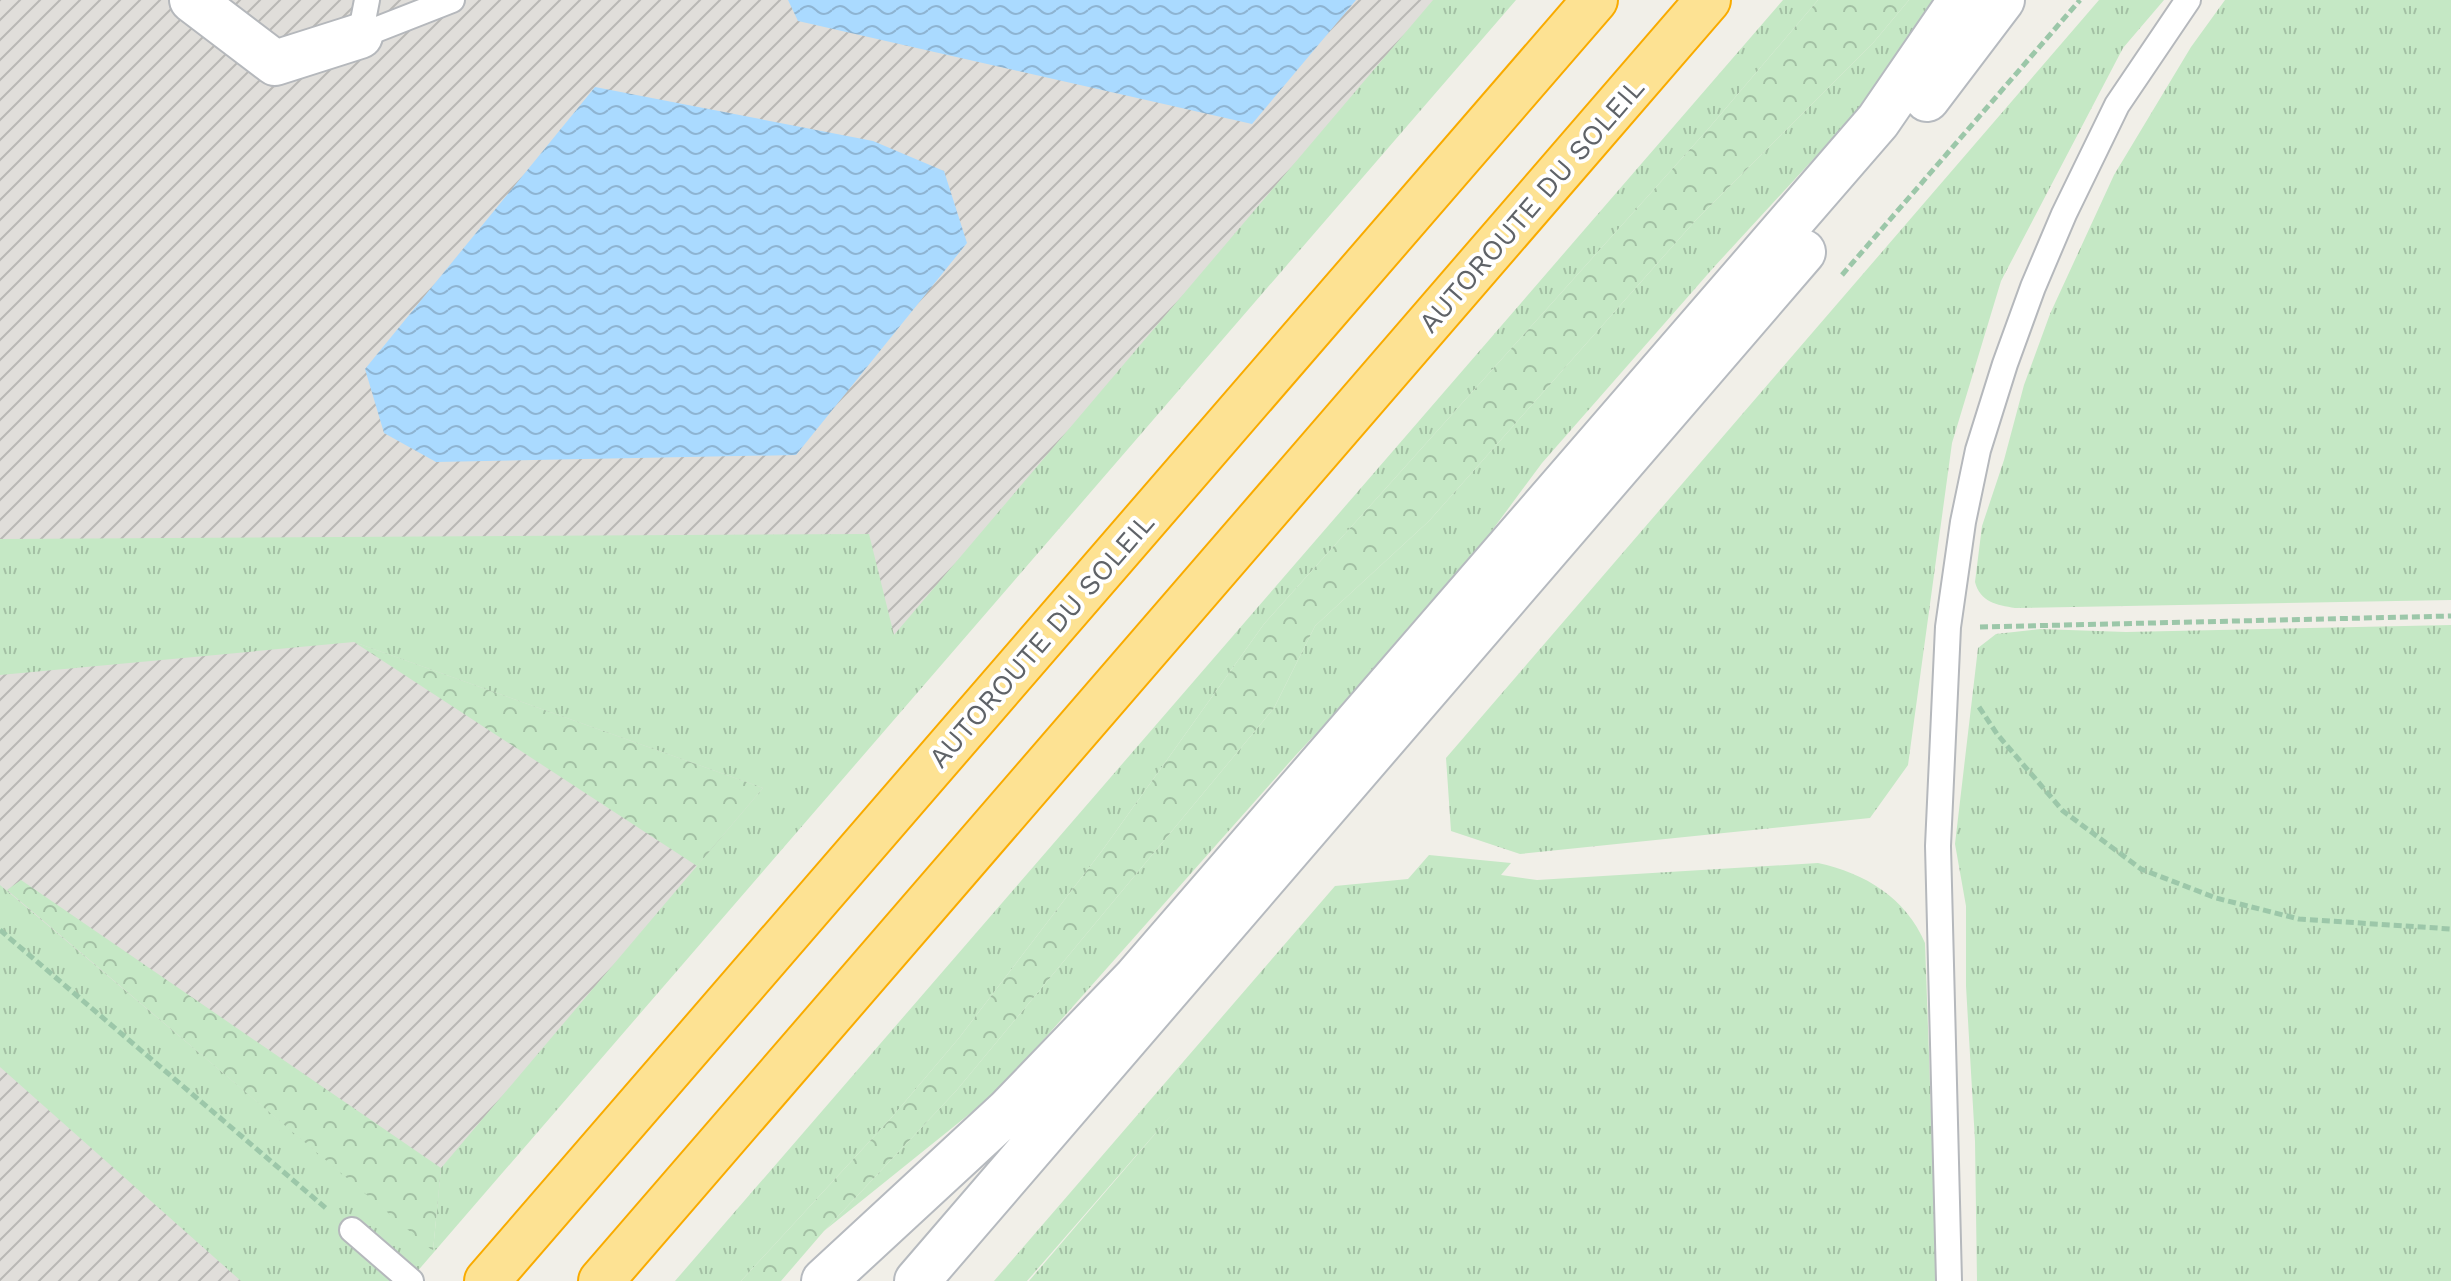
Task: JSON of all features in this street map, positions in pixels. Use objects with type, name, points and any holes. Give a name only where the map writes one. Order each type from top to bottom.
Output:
[{"type":"highway","name":"AUTOROUTE DU SOLEIL","points":[[487,1281],[1595,0]]},
{"type":"highway","name":"AUTOROUTE DU SOLEIL","points":[[601,1281],[1708,0]]},
{"type":"main road","points":[[192,0],[275,63],[364,18]]},
{"type":"main road","points":[[824,1281],[1008,1111],[1136,978],[1878,121],[1961,0]]},
{"type":"main road","points":[[917,1281],[1761,303],[1900,134],[2002,0]]},
{"type":"lane","points":[[364,18],[452,0]]},
{"type":"lane","points":[[1949,1281],[1938,846],[1948,627],[1963,522],[1978,450],[2033,287],[2064,214],[2117,105],[2188,0]]},
{"type":"lane","points":[[352,1230],[411,1281]]},
{"type":"path","points":[[1948,627],[2451,616]]},
{"type":"path","points":[[1946,661],[1997,734],[2063,811],[2141,869],[2216,898],[2299,919],[2451,929]]},
{"type":"path","points":[[0,930],[352,1230]]},
{"type":"shaded area","points":[[0,0],[1458,0],[383,1281],[0,1281]]},
{"type":"green space","points":[[1433,0],[1516,0],[409,1281],[241,1281],[0,1067],[0,885],[433,1250],[441,1168],[763,788],[354,642],[0,675],[0,539],[869,534],[894,635]]},
{"type":"green space","points":[[1783,0],[1818,0],[1709,128],[1264,624],[1104,848],[959,1038],[892,1117],[741,1281],[675,1281]]},
{"type":"green space","points":[[1818,0],[1909,0],[1873,43],[1695,221],[1429,521],[1315,626],[1274,708],[956,1091],[781,1281],[741,1281],[892,1117],[959,1038],[1104,848],[1264,624],[1709,128]]},
{"type":"green space","points":[[1909,0],[1935,0],[1865,103],[1714,267],[1542,463],[1439,602],[1295,756],[998,1091],[824,1231],[956,1091],[1274,708],[1315,626],[1429,521],[1695,221],[1873,43]]},
{"type":"green space","points":[[2099,0],[2164,0],[2123,48],[2001,281],[1952,443],[1908,765],[1870,818],[1520,854],[1451,831],[1446,758]]},
{"type":"green space","points":[[2225,0],[2451,0],[2451,600],[2015,608],[1996,604],[1981,594],[1975,582],[1982,526],[2024,385],[2050,314],[2114,175],[2191,47]]},
{"type":"green space","points":[[2451,625],[2451,1281],[1977,1281],[1966,906],[1955,844],[1978,648],[1996,634],[2040,629],[2126,632]]},
{"type":"green space","points":[[354,642],[763,788],[697,866]]},
{"type":"green space","points":[[1429,855],[1511,863],[1501,875],[1537,880],[1818,863],[1852,873],[1882,890],[1907,913],[1925,943],[1937,1281],[1029,1281],[1173,1113],[1027,1281],[994,1281],[1335,886],[1408,879]]},
{"type":"green space","points":[[21,880],[441,1168],[433,1251],[7,890]]},
{"type":"water","points":[[788,0],[1356,0],[1252,124],[798,21]]},
{"type":"water","points":[[595,87],[873,141],[944,171],[967,243],[796,455],[436,462],[384,433],[365,369]]}]
